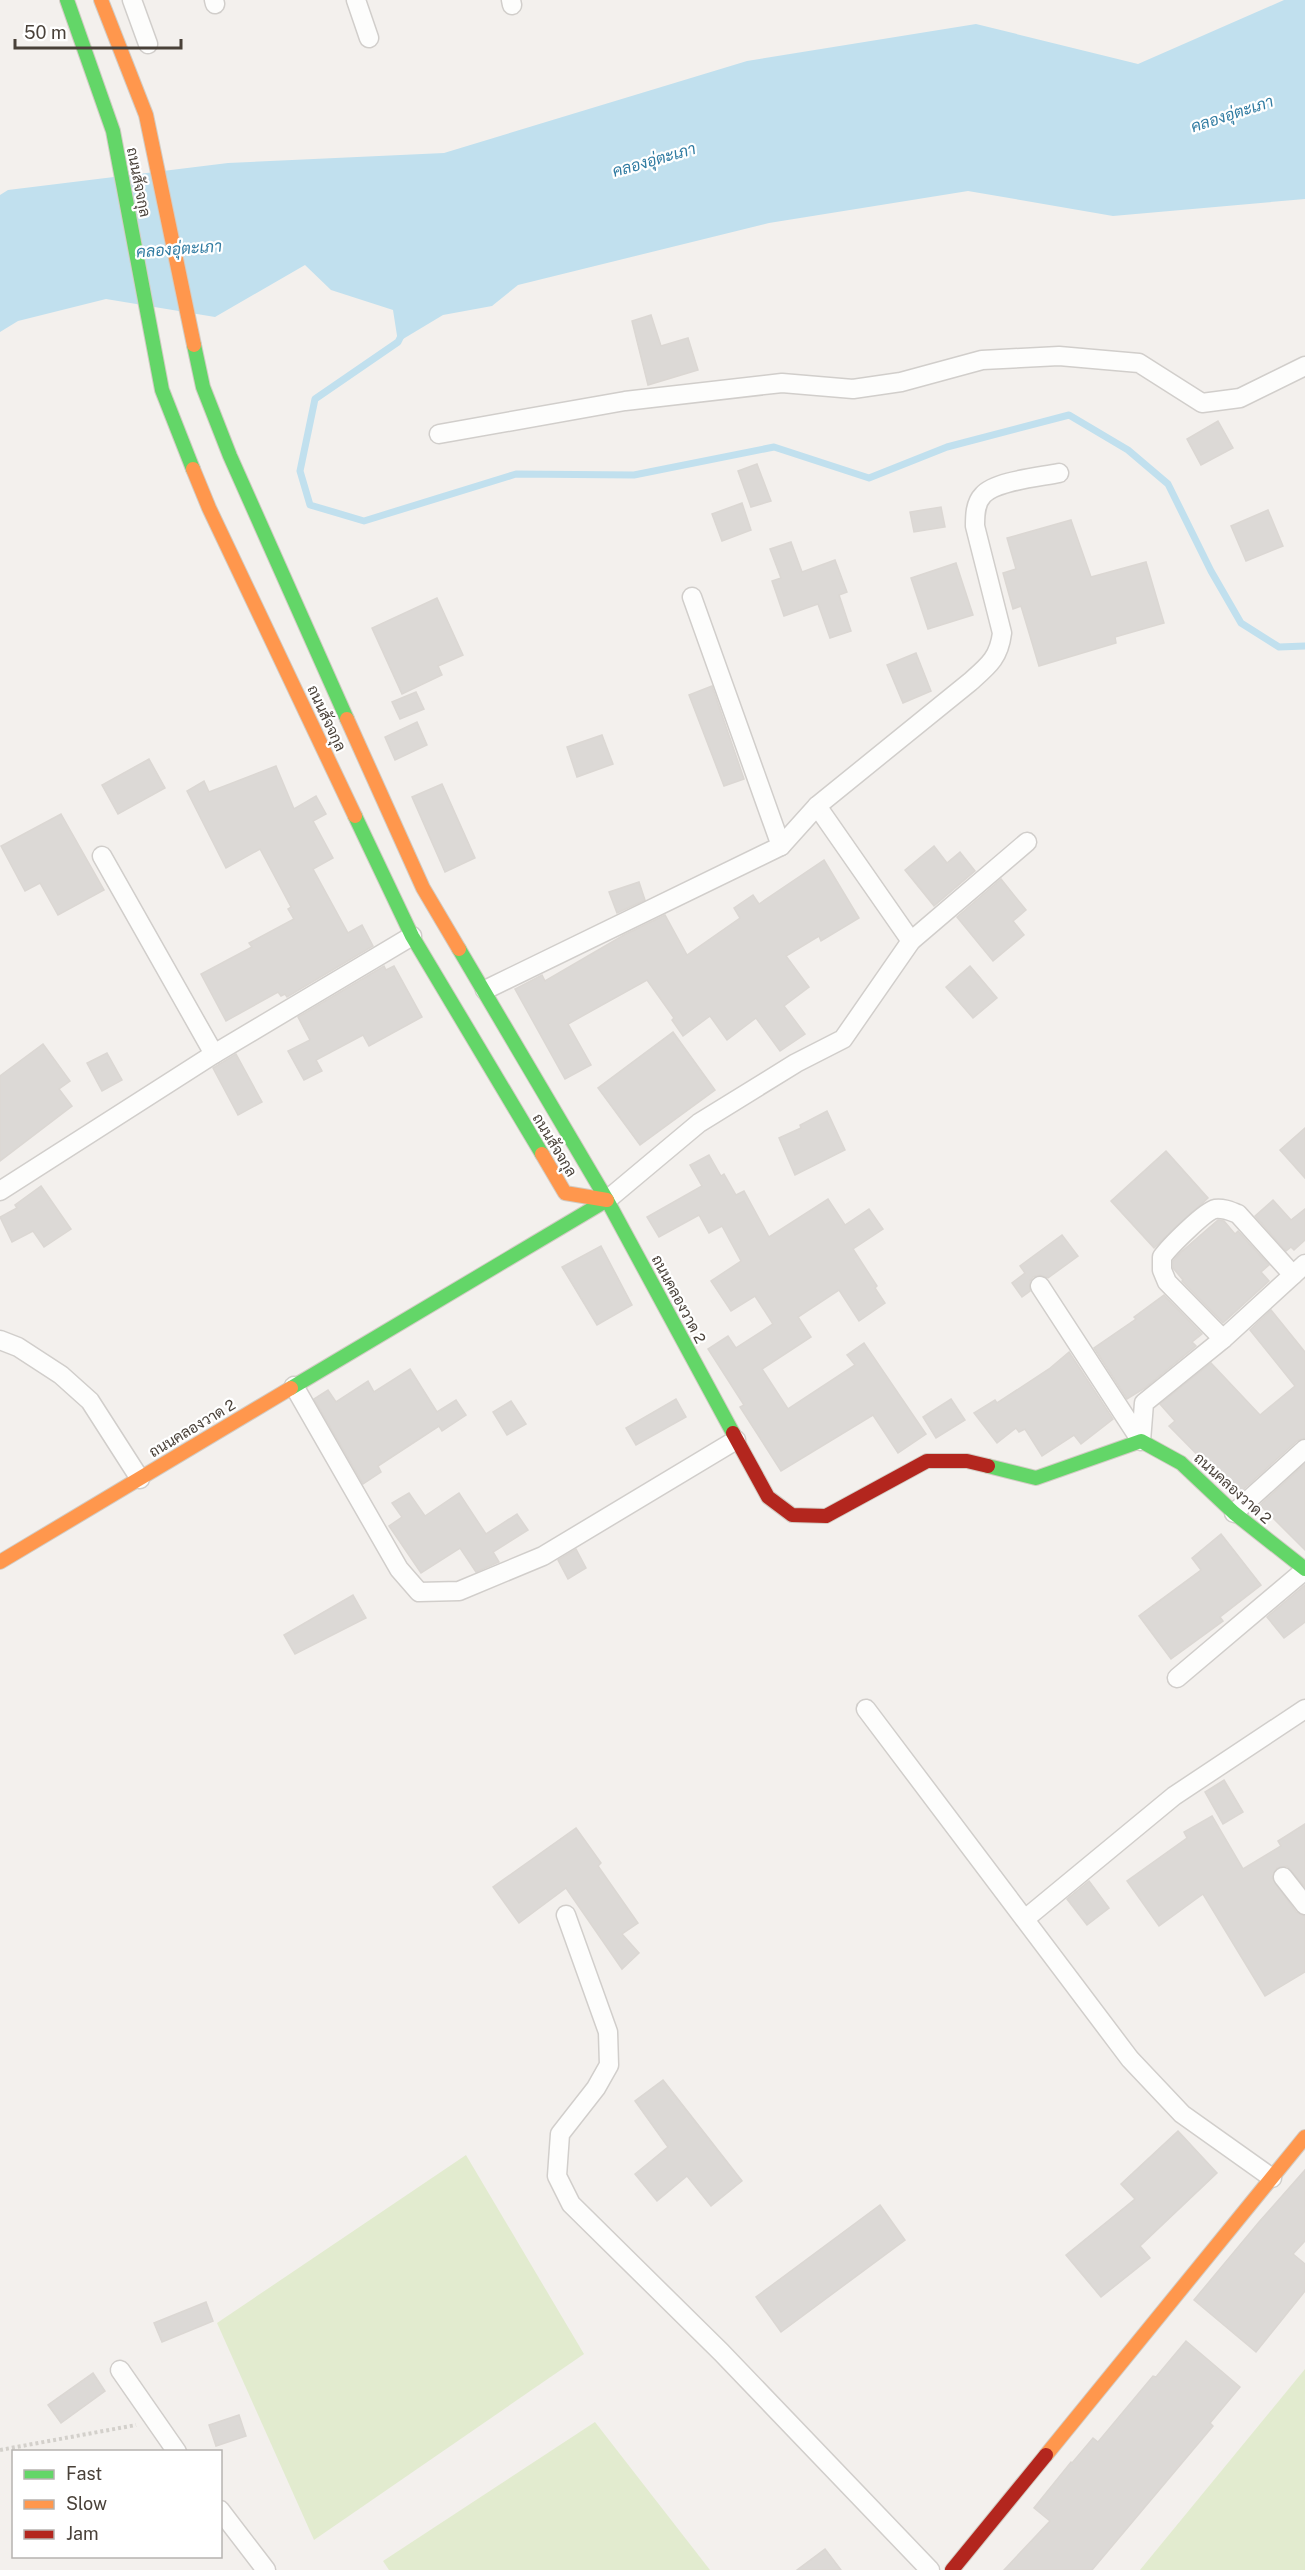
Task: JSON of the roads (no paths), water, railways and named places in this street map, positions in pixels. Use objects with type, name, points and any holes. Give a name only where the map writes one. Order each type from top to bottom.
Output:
[{"type":"street","name":"ถนนสัจจกุล","points":[[67,0],[113,131],[162,390],[209,508],[412,936],[565,1193],[607,1200]]},
{"type":"street","name":"ถนนสัจจกุล","points":[[101,0],[146,114],[203,387],[230,456],[423,888],[607,1200]]},
{"type":"street","points":[[132,0],[148,44]]},
{"type":"street","points":[[356,0],[369,38]]},
{"type":"street","points":[[439,434],[626,401],[782,383],[853,389],[901,382],[982,360],[1059,356],[1139,363],[1202,403],[1239,398],[1305,366]]},
{"type":"street","points":[[485,990],[781,846],[817,806],[947,703],[991,663],[1000,648],[1002,633],[975,526],[975,511],[981,496],[992,488],[1059,473]]},
{"type":"street","points":[[692,597],[781,846]]},
{"type":"street","points":[[817,806],[911,941]]},
{"type":"street","points":[[607,1200],[699,1123],[796,1063],[843,1040],[911,941],[1027,842]]},
{"type":"street","points":[[102,856],[214,1054]]},
{"type":"street","points":[[0,1191],[214,1054],[412,936]]},
{"type":"street","name":"ถนนคลองวาด 2","points":[[0,1563],[607,1200],[768,1497],[792,1515],[826,1516],[927,1461],[967,1461],[1036,1478],[1142,1441],[1181,1463],[1234,1513],[1305,1570]]},
{"type":"street","points":[[1142,1441],[1144,1403],[1223,1339],[1299,1270],[1238,1214],[1226,1209],[1212,1210],[1170,1245],[1162,1257],[1162,1270],[1167,1282],[1223,1339]]},
{"type":"street","points":[[1040,1286],[1142,1441]]},
{"type":"street","points":[[0,1340],[18,1347],[61,1375],[90,1401],[140,1479]]},
{"type":"street","points":[[294,1386],[399,1569],[419,1592],[459,1590],[543,1556],[736,1440]]},
{"type":"street","points":[[1234,1513],[1305,1449]]},
{"type":"street","points":[[1178,1678],[1305,1570]]},
{"type":"street","points":[[1025,1919],[1174,1796],[1305,1708]]},
{"type":"street","points":[[866,1709],[1130,2059],[1182,2114],[1272,2178]]},
{"type":"street","points":[[1283,1877],[1305,1905]]},
{"type":"street","points":[[566,1915],[608,2032],[609,2065],[597,2088],[560,2134],[557,2176],[571,2204],[721,2352],[930,2570]]},
{"type":"street","points":[[952,2570],[1305,2137]]},
{"type":"street","points":[[120,2370],[176,2450]]},
{"type":"street","points":[[222,2513],[266,2570]]},
{"type":"water","name":"คลองอุ่ตะเภา","points":[[1284,0],[1305,0],[1305,199],[1113,216],[968,191],[769,223],[518,285],[492,306],[443,315],[398,342],[393,310],[331,290],[305,265],[215,317],[106,299],[18,321],[0,332],[0,195],[8,190],[228,163],[444,153],[747,61],[976,24],[1138,64]]},
{"type":"waterway","points":[[402,334],[398,342],[315,399],[300,471],[310,505],[364,521],[516,474],[634,475],[774,447],[869,478],[947,447],[1069,415],[1128,450],[1168,484],[1211,571],[1241,623],[1279,647],[1305,646]]}]
